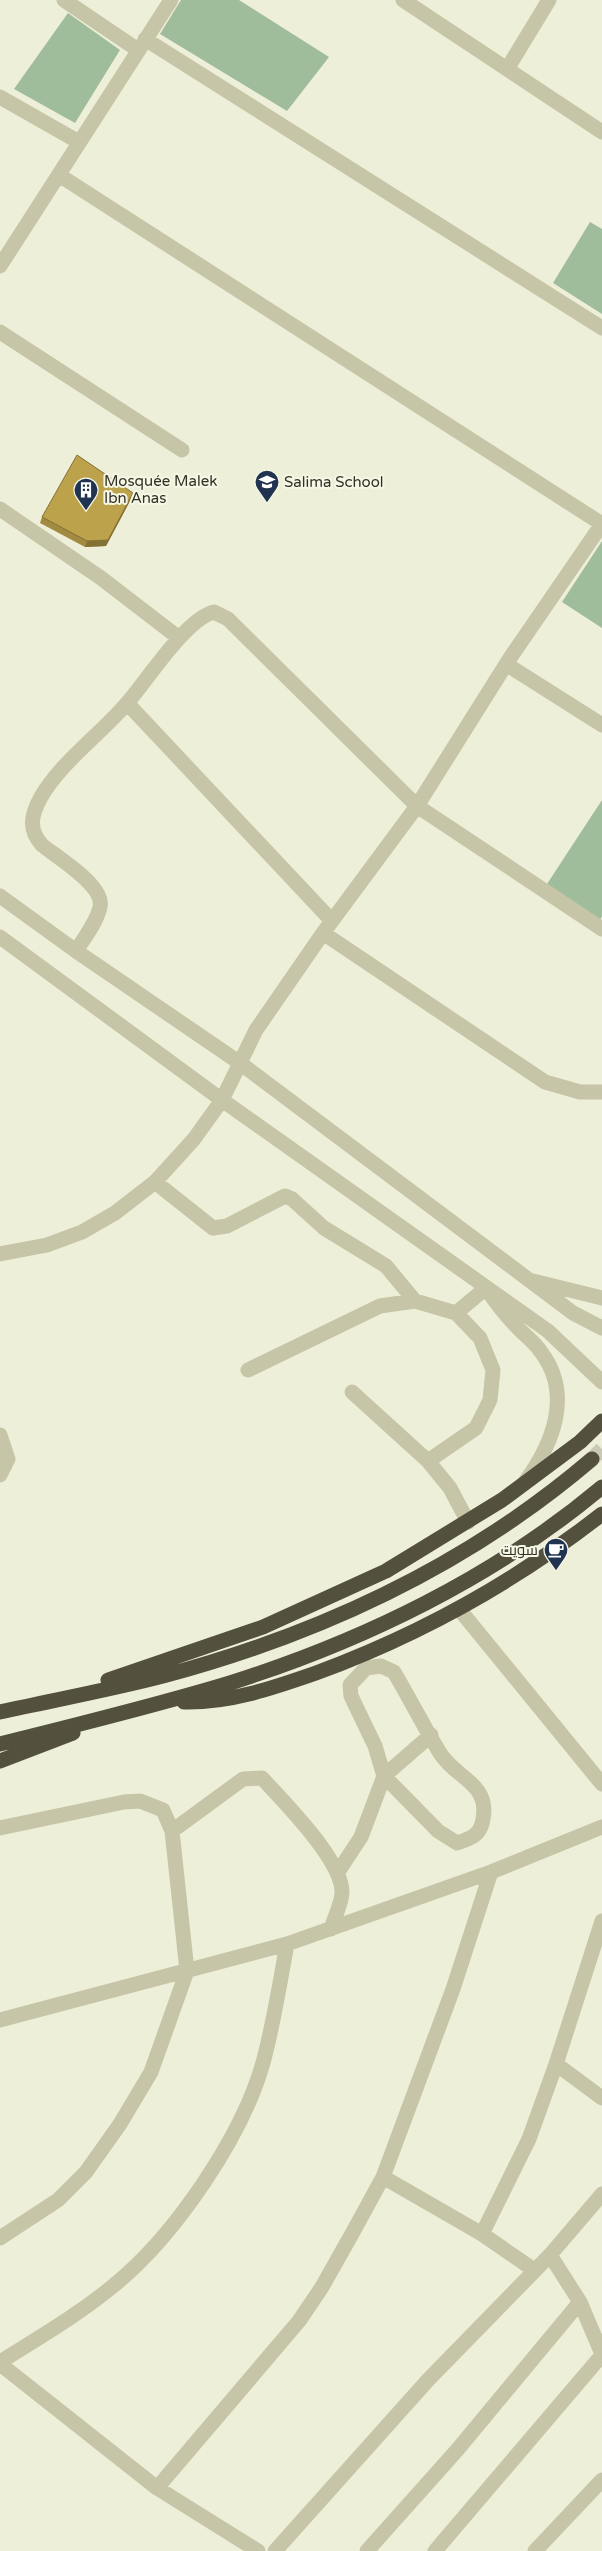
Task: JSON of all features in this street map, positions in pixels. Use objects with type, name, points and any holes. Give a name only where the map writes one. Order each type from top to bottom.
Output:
[{"type":"highway","points":[[75,1695],[141,1668],[263,1627],[386,1571],[468,1522],[521,1487],[580,1442],[602,1421]]},
{"type":"highway","points":[[0,1712],[162,1676],[223,1658],[332,1619],[384,1596],[435,1569],[558,1488],[592,1458]]},
{"type":"highway","points":[[0,1744],[167,1701],[273,1667],[345,1640],[449,1590],[508,1555],[578,1507],[602,1487]]},
{"type":"highway","points":[[167,1701],[213,1701],[282,1685],[383,1646],[459,1609],[532,1565],[602,1514]]},
{"type":"highway","points":[[0,1761],[50,1743],[109,1715]]},
{"type":"street","points":[[64,0],[141,45],[602,328]]},
{"type":"street","points":[[0,266],[171,0]]},
{"type":"street","points":[[403,0],[602,132]]},
{"type":"street","points":[[507,69],[550,0]]},
{"type":"street","points":[[0,97],[79,142]]},
{"type":"street","points":[[0,1254],[47,1245],[82,1232],[115,1213],[155,1182],[194,1139],[222,1100],[256,1030],[327,927],[417,806],[506,664],[602,524],[59,175]]},
{"type":"street","points":[[0,332],[182,450]]},
{"type":"street","points":[[0,509],[101,578],[179,638]]},
{"type":"street","points":[[76,951],[100,909],[101,899],[95,887],[42,845],[35,837],[32,829],[34,814],[40,797],[51,781],[127,703],[179,638],[206,614],[214,612],[222,614],[417,806],[602,929]]},
{"type":"street","points":[[506,664],[602,725]]},
{"type":"street","points":[[127,703],[327,927],[545,1082],[580,1092],[602,1092]]},
{"type":"street","points":[[0,896],[76,951],[240,1063],[530,1281],[574,1313],[602,1328]]},
{"type":"street","points":[[0,937],[222,1100],[548,1331],[602,1382]]},
{"type":"street","points":[[155,1182],[213,1228],[226,1226],[285,1196],[324,1228],[386,1266],[415,1301]]},
{"type":"street","points":[[530,1281],[602,1298]]},
{"type":"street","points":[[456,1312],[486,1288]]},
{"type":"street","points":[[486,1288],[508,1317],[542,1353],[549,1364],[557,1389],[559,1403],[550,1439],[542,1456],[521,1487]]},
{"type":"street","points":[[248,1370],[380,1306],[415,1301],[456,1312],[480,1338],[493,1370],[490,1400],[476,1428],[428,1461]]},
{"type":"street","points":[[352,1392],[428,1461],[450,1488],[468,1522]]},
{"type":"street","points":[[0,1435],[8,1459],[0,1475]]},
{"type":"street","points":[[459,1609],[602,1784]]},
{"type":"street","points":[[381,1666],[394,1672],[440,1754],[477,1789],[486,1806],[482,1829],[472,1838],[457,1843],[438,1831],[384,1776],[375,1746],[351,1696],[350,1685],[355,1676],[366,1668],[381,1666]]},
{"type":"street","points":[[338,1872],[361,1837],[384,1776],[431,1735]]},
{"type":"street","points":[[172,1831],[243,1779],[262,1778],[299,1819],[338,1872],[342,1893],[331,1929]]},
{"type":"street","points":[[0,1828],[124,1802],[140,1801],[163,1810],[172,1831],[187,1971],[151,2072],[120,2124],[86,2172],[58,2200],[0,2238]]},
{"type":"street","points":[[0,2020],[287,1944],[491,1872],[602,1827]]},
{"type":"street","points":[[157,2488],[299,2322],[322,2287],[383,2177],[454,1989],[491,1872]]},
{"type":"street","points":[[482,2234],[529,2138],[597,1955],[602,1921]]},
{"type":"street","points":[[258,2551],[157,2488],[0,2363],[113,2287],[163,2238],[200,2188],[230,2138],[264,2060],[287,1944]]},
{"type":"street","points":[[556,2064],[602,2098]]},
{"type":"street","points":[[383,2177],[482,2234],[534,2270]]},
{"type":"street","points":[[275,2551],[428,2380],[550,2255],[602,2194]]},
{"type":"street","points":[[435,2551],[602,2354],[580,2302],[550,2255]]},
{"type":"street","points":[[367,2551],[458,2449],[580,2302]]},
{"type":"street","points":[[535,2551],[602,2480]]},
{"type":"green space","points":[[181,0],[239,0],[329,57],[287,111],[160,34]]},
{"type":"green space","points":[[68,13],[120,50],[75,123],[14,89]]},
{"type":"green space","points":[[590,222],[602,229],[602,314],[553,283]]},
{"type":"green space","points":[[602,541],[602,628],[562,602]]},
{"type":"green space","points":[[602,800],[602,916],[600,920],[547,884]]},
{"type":"building","name":"Mosquée Malek Ibn Anas","points":[[77,455],[133,493],[108,540],[87,541],[42,517]]},
{"type":"tunnel","points":[[592,1459],[602,1449]]},
{"type":"place","name":"Salima School","points":[[267,503]]},
{"type":"place","name":"Mosquée Malek Ibn Anas","points":[[86,511]]},
{"type":"place","name":"سويت","points":[[556,1571]]}]
